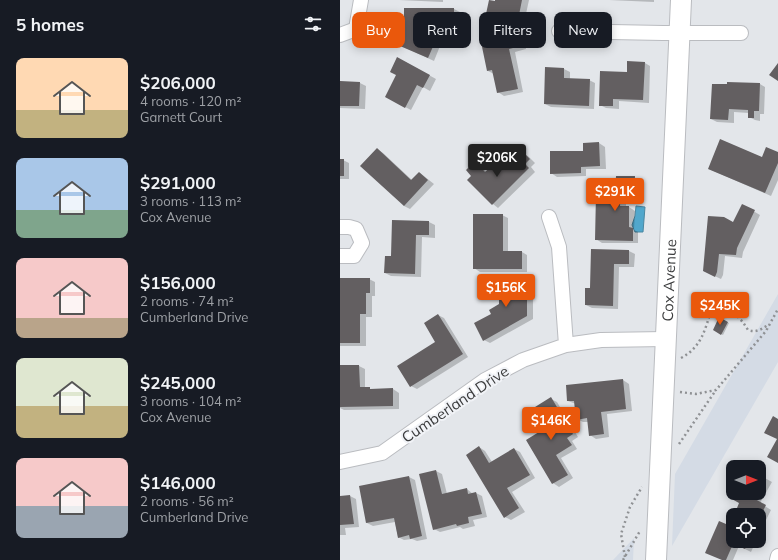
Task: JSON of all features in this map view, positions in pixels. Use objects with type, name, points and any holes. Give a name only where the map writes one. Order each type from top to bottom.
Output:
[{"type":"main road","name":"Cox Avenue","points":[[656,560],[681,0]]},
{"type":"street","points":[[340,34],[356,29],[361,0]]},
{"type":"street","points":[[612,31],[741,33]]},
{"type":"street","points":[[549,218],[559,247],[566,345]]},
{"type":"street","points":[[340,227],[350,227],[356,229],[362,243],[354,256],[340,256]]},
{"type":"street","name":"Cumberland Drive","points":[[340,462],[382,453],[485,380],[523,360],[566,345],[601,340],[665,339]]},
{"type":"street","points":[[776,560],[778,556]]},
{"type":"path","points":[[679,360],[690,353],[700,341],[712,308],[719,305],[730,309],[743,320],[748,330],[752,332],[759,331],[769,325]]},
{"type":"path","points":[[678,391],[696,394],[716,390],[766,331],[778,309]]},
{"type":"path","points":[[623,560],[641,530]]},
{"type":"shaded area","points":[[778,294],[778,362],[672,546],[675,474]]},
{"type":"shaded area","points":[[634,538],[633,560],[613,560]]},
{"type":"water","points":[[636,206],[645,207],[643,232],[635,232],[632,225]]},
{"type":"building","points":[[489,0],[522,0],[520,12],[486,12]]},
{"type":"building","points":[[404,8],[454,8],[454,12],[413,12],[413,48],[432,48],[428,58],[405,48]]},
{"type":"building","points":[[482,48],[513,48],[509,49],[518,89],[497,93],[492,70],[487,71]]},
{"type":"building","points":[[397,57],[430,75],[423,88],[417,85],[405,108],[385,97],[396,75],[390,72]]},
{"type":"building","points":[[627,61],[645,62],[643,100],[613,99],[613,106],[599,106],[600,71],[627,72]]},
{"type":"building","points":[[778,63],[778,81],[769,75]]},
{"type":"building","points":[[545,67],[564,68],[564,78],[590,79],[589,106],[544,104]]},
{"type":"building","points":[[340,81],[360,82],[359,106],[340,106]]},
{"type":"building","points":[[727,82],[760,83],[759,111],[754,111],[754,118],[748,118],[748,110],[729,109],[728,120],[710,119],[712,84],[727,84]]},
{"type":"building","points":[[720,139],[762,157],[766,147],[778,152],[778,163],[765,193],[708,169]]},
{"type":"building","points":[[599,142],[600,166],[581,167],[581,173],[550,174],[550,151],[583,151],[583,143]]},
{"type":"building","points":[[377,148],[411,180],[419,172],[428,180],[404,206],[360,166]]},
{"type":"building","points":[[523,152],[530,159],[525,164],[529,168],[492,205],[467,180],[471,176],[466,170],[475,161],[485,172],[498,160],[506,169]]},
{"type":"building","points":[[340,159],[344,159],[344,176],[340,176]]},
{"type":"building","points":[[616,176],[635,176],[634,201],[620,201],[620,206],[629,206],[629,227],[633,228],[633,241],[595,240],[596,194],[615,195]]},
{"type":"building","points":[[742,204],[755,210],[737,248],[736,255],[719,254],[715,277],[703,271],[708,216],[724,217],[733,222]]},
{"type":"building","points":[[473,214],[503,214],[503,251],[522,251],[522,269],[473,269]]},
{"type":"building","points":[[392,220],[429,221],[429,235],[416,235],[415,274],[384,273],[385,256],[391,256]]},
{"type":"building","points":[[591,249],[629,250],[629,264],[614,264],[613,306],[585,305],[585,288],[590,288]]},
{"type":"building","points":[[340,278],[370,278],[370,293],[366,293],[366,314],[360,314],[360,343],[340,343]]},
{"type":"building","points":[[499,278],[527,278],[527,316],[483,341],[474,323],[491,314],[489,310],[499,304]]},
{"type":"building","points":[[438,314],[463,354],[410,387],[397,366],[435,342],[424,323]]},
{"type":"building","points":[[719,317],[728,322],[721,335],[713,330]]},
{"type":"building","points":[[340,365],[359,365],[360,387],[370,387],[370,389],[393,388],[393,406],[340,407]]},
{"type":"building","points":[[623,379],[626,409],[601,412],[604,434],[589,436],[587,418],[576,420],[574,401],[567,401],[566,385]]},
{"type":"building","points":[[551,397],[573,434],[567,438],[572,445],[556,455],[568,475],[552,484],[526,440],[547,427],[535,407]]},
{"type":"building","points":[[773,416],[778,419],[778,463],[767,457],[777,439],[764,433]]},
{"type":"building","points":[[479,446],[489,463],[514,448],[530,475],[507,488],[519,508],[504,518],[466,455]]},
{"type":"building","points":[[436,470],[442,494],[467,488],[468,494],[476,492],[482,514],[468,517],[469,523],[457,526],[456,524],[433,530],[419,474]]},
{"type":"building","points":[[409,476],[422,536],[410,539],[409,535],[398,538],[394,518],[366,523],[359,486]]},
{"type":"building","points":[[350,495],[354,524],[340,525],[340,496]]},
{"type":"building","points":[[734,500],[757,500],[766,505],[764,508],[737,508],[739,503]]},
{"type":"building","points":[[719,521],[726,524],[726,548],[731,548],[726,560],[722,560],[705,553]]}]
